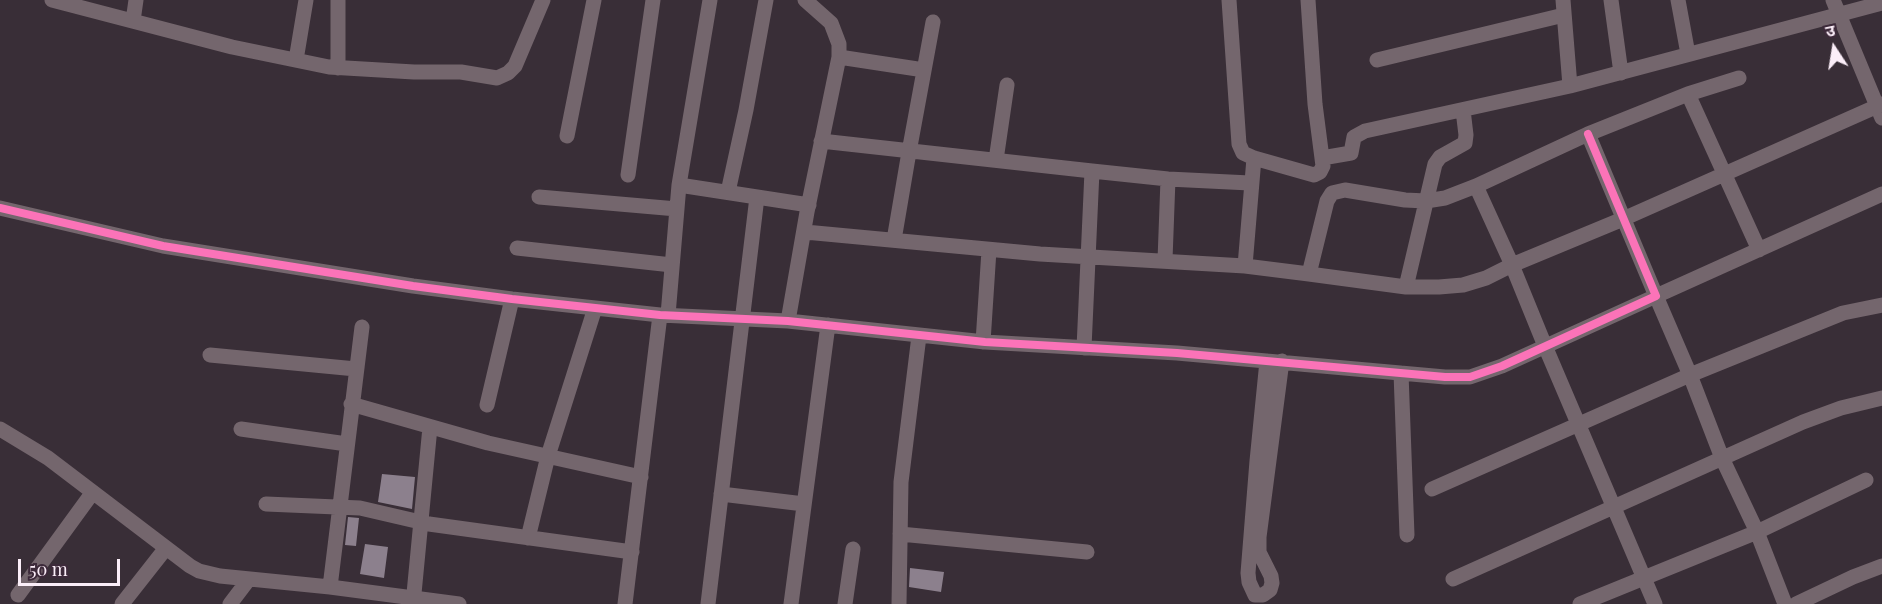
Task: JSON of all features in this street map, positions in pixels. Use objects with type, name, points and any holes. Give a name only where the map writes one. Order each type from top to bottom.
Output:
[{"type":"street","points":[[52,0],[232,47],[339,68],[461,72],[489,77],[503,77],[515,66],[543,0]]},
{"type":"street","points":[[134,21],[136,0]]},
{"type":"street","points":[[296,60],[306,0]]},
{"type":"street","points":[[338,0],[339,68]]},
{"type":"street","points":[[567,136],[594,0]]},
{"type":"street","points":[[628,175],[653,0]]},
{"type":"street","points":[[625,604],[672,266],[679,185],[710,0]]},
{"type":"street","points":[[728,192],[766,0]]},
{"type":"street","points":[[788,321],[838,57],[838,44],[831,23],[805,0]]},
{"type":"street","points":[[1229,0],[1239,144],[1243,153],[1314,175],[1320,172],[1323,166],[1315,104],[1308,0]]},
{"type":"street","points":[[1611,0],[1620,74]]},
{"type":"street","points":[[1678,0],[1688,54]]},
{"type":"street","points":[[1322,158],[1352,153],[1354,137],[1358,134],[1620,74],[1835,7],[1882,3]]},
{"type":"street","points":[[805,232],[989,250],[1245,266],[1406,287],[1439,288],[1463,285],[1486,278],[1724,173],[1880,109],[1835,7]]},
{"type":"street","points":[[1377,60],[1563,8],[1570,86]]},
{"type":"street","points":[[894,240],[933,22]]},
{"type":"street","points":[[838,57],[924,70]]},
{"type":"street","points":[[1309,274],[1327,201],[1332,193],[1345,190],[1405,200],[1426,201],[1445,198],[1588,134],[1688,94],[1739,78]]},
{"type":"street","points":[[996,160],[1007,85]]},
{"type":"street","points":[[1688,94],[1759,250]]},
{"type":"street","points":[[1406,287],[1435,164],[1440,157],[1465,143],[1462,110]]},
{"type":"street","points":[[1588,134],[1690,375],[1722,458],[1757,532],[1785,604]]},
{"type":"street","points":[[821,141],[1092,171],[1250,183]]},
{"type":"street","points":[[1245,266],[1250,183],[1254,158]]},
{"type":"street","points":[[1084,348],[1092,171]]},
{"type":"street","points":[[1165,260],[1167,178]]},
{"type":"street","points":[[679,185],[809,204]]},
{"type":"street","points":[[1476,186],[1512,265],[1655,604]]},
{"type":"street","points":[[0,208],[163,246],[412,286],[512,299],[664,315],[788,321],[983,342],[1177,353],[1445,377],[1470,376],[1502,366],[1882,194]]},
{"type":"street","points":[[539,197],[677,209]]},
{"type":"street","points":[[708,604],[757,197]]},
{"type":"street","points":[[517,248],[672,266]]},
{"type":"street","points":[[983,342],[989,250]]},
{"type":"street","points":[[487,405],[512,299]]},
{"type":"street","points":[[1432,489],[1690,375],[1844,313],[1882,305]]},
{"type":"street","points":[[528,538],[548,456],[595,308]]},
{"type":"street","points":[[791,604],[828,326]]},
{"type":"street","points":[[330,587],[362,327]]},
{"type":"street","points":[[899,604],[901,482],[919,336]]},
{"type":"street","points":[[210,355],[356,369]]},
{"type":"street","points":[[1274,361],[1258,537],[1259,552],[1272,583],[1270,590],[1263,595],[1255,595],[1248,573],[1274,361]]},
{"type":"street","points":[[1401,373],[1407,535]]},
{"type":"street","points":[[1453,579],[1803,422],[1841,408],[1882,398]]},
{"type":"street","points":[[351,404],[430,427],[641,477]]},
{"type":"street","points":[[413,601],[430,427]]},
{"type":"street","points":[[0,429],[40,452],[199,571],[220,576],[330,587],[413,601],[459,604]]},
{"type":"street","points":[[241,429],[347,444]]},
{"type":"street","points":[[1580,604],[1757,532],[1866,480]]},
{"type":"street","points":[[18,596],[93,492]]},
{"type":"street","points":[[721,494],[804,504]]},
{"type":"street","points":[[266,504],[360,508],[421,523],[632,552]]},
{"type":"street","points":[[900,534],[1087,552]]},
{"type":"street","points":[[122,604],[166,548]]},
{"type":"street","points":[[845,604],[853,549]]},
{"type":"street","points":[[1796,604],[1882,566]]},
{"type":"street","points":[[230,604],[249,579]]},
{"type":"building","points":[[382,474],[415,477],[412,509],[378,502]]},
{"type":"building","points":[[348,517],[359,518],[356,546],[345,545]]},
{"type":"building","points":[[365,544],[388,547],[384,578],[360,574]]},
{"type":"building","points":[[910,568],[944,572],[941,592],[909,587]]},
{"type":"cycle path","points":[[0,208],[163,246],[413,286],[512,299],[660,315],[788,321],[985,342],[1177,353],[1445,377],[1470,377],[1502,366],[1656,296],[1588,134]]}]
